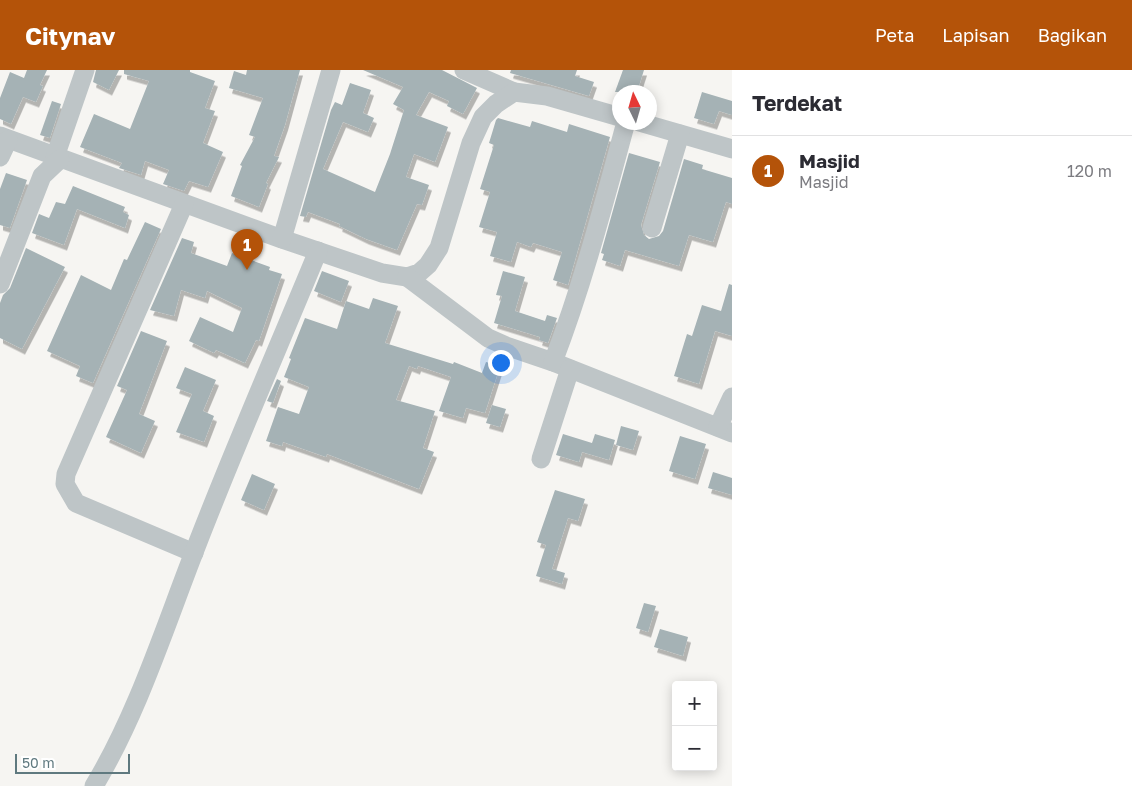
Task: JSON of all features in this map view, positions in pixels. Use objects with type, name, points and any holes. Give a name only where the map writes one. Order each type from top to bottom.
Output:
[{"type":"street","points":[[0,284],[42,176],[57,158],[85,70]]},
{"type":"street","points":[[282,239],[331,70]]},
{"type":"street","points":[[464,70],[514,92],[546,96],[612,115]]},
{"type":"street","points":[[3,144],[57,158],[282,239],[382,272],[407,276],[418,274],[428,266],[439,248],[471,143],[482,117],[514,92]]},
{"type":"street","points":[[657,127],[732,149]]},
{"type":"street","points":[[541,460],[562,366],[567,326],[624,130]]},
{"type":"street","points":[[652,228],[680,134]]},
{"type":"street","points":[[184,204],[66,474],[65,484],[76,503],[194,553]]},
{"type":"street","points":[[94,786],[106,766],[138,696],[194,553],[318,251]]},
{"type":"street","points":[[407,276],[488,338],[725,430],[732,397]]},
{"type":"building","points":[[27,70],[47,70],[40,85],[43,86],[36,102],[23,97],[11,124],[0,119],[0,98],[10,72],[24,78]]},
{"type":"building","points":[[96,70],[119,70],[109,90],[93,82]]},
{"type":"building","points":[[124,70],[190,70],[190,72],[215,81],[205,108],[215,111],[203,143],[223,152],[208,187],[189,181],[184,191],[163,184],[169,170],[145,161],[141,175],[119,168],[122,163],[80,147],[94,114],[130,129],[149,81],[124,74]]},
{"type":"building","points":[[247,70],[300,70],[285,125],[274,156],[279,157],[266,183],[268,184],[259,207],[231,196],[242,166],[240,165],[255,137],[249,135],[263,98],[229,88],[234,71],[246,75]]},
{"type":"building","points":[[363,70],[442,70],[477,88],[463,114],[447,106],[449,101],[429,92],[416,115],[448,127],[435,162],[414,154],[406,177],[429,185],[422,205],[417,204],[397,250],[366,239],[339,226],[340,224],[308,212],[306,217],[300,216],[331,110],[335,102],[342,105],[350,83],[371,90],[363,113],[374,118],[368,132],[343,122],[323,169],[375,192],[404,110],[393,104],[403,87]]},
{"type":"building","points":[[511,70],[577,70],[575,76],[594,82],[589,96],[510,73]]},
{"type":"building","points":[[623,70],[644,70],[639,85],[618,85]]},
{"type":"building","points":[[702,92],[732,101],[732,115],[719,111],[714,124],[694,118]]},
{"type":"building","points":[[52,101],[61,104],[50,138],[40,135]]},
{"type":"building","points":[[498,118],[530,127],[532,121],[567,132],[569,124],[610,137],[568,285],[553,280],[562,252],[533,243],[531,247],[517,242],[511,262],[490,256],[497,232],[479,227],[490,192],[480,189],[494,145],[489,143]]},
{"type":"building","points":[[629,153],[660,162],[641,225],[644,235],[649,239],[659,236],[663,231],[684,159],[703,165],[702,169],[732,178],[732,204],[726,202],[713,242],[689,235],[679,266],[625,250],[620,266],[602,260],[604,254],[601,253]]},
{"type":"building","points":[[6,173],[27,180],[10,228],[0,225],[0,189]]},
{"type":"building","points":[[73,186],[125,207],[123,212],[129,215],[125,228],[77,209],[64,245],[32,233],[39,214],[49,218],[56,202],[65,204]]},
{"type":"building","points":[[145,222],[161,229],[93,383],[76,376],[80,366],[47,351],[81,275],[111,290],[124,259],[127,260]]},
{"type":"building","points":[[182,238],[194,242],[191,253],[227,266],[232,253],[270,267],[269,270],[282,274],[259,341],[256,340],[245,363],[216,350],[214,353],[189,341],[200,317],[233,332],[242,308],[207,291],[205,298],[181,290],[174,316],[150,310]]},
{"type":"building","points":[[26,248],[65,267],[22,349],[0,338],[0,303],[3,295],[10,288]]},
{"type":"building","points":[[322,271],[349,281],[341,302],[314,291]]},
{"type":"building","points":[[503,271],[525,277],[515,311],[545,321],[547,315],[557,318],[548,343],[539,340],[540,337],[494,323],[502,296],[496,295]]},
{"type":"building","points":[[729,284],[732,285],[732,336],[715,331],[699,384],[674,376],[687,334],[692,336],[702,305],[721,311]]},
{"type":"building","points":[[373,298],[398,306],[385,343],[453,364],[454,362],[482,373],[486,362],[500,366],[485,413],[466,408],[463,418],[439,411],[451,377],[418,366],[417,369],[409,366],[396,400],[435,411],[423,448],[434,452],[419,489],[327,454],[326,457],[283,442],[282,446],[266,441],[278,407],[299,414],[309,387],[284,377],[291,359],[289,358],[305,318],[337,329],[346,301],[369,309]]},
{"type":"building","points":[[141,331],[167,341],[139,414],[155,421],[141,453],[106,437],[127,390],[117,386]]},
{"type":"building","points":[[185,367],[216,380],[203,411],[214,416],[204,442],[176,432],[192,394],[176,388]]},
{"type":"building","points":[[277,379],[281,381],[273,403],[267,401]]},
{"type":"building","points":[[492,405],[506,409],[500,427],[486,423]]},
{"type":"building","points":[[621,426],[639,431],[633,450],[616,445]]},
{"type":"building","points":[[563,434],[592,443],[595,434],[615,440],[609,460],[582,452],[579,462],[556,455]]},
{"type":"building","points":[[680,436],[706,444],[695,479],[669,471]]},
{"type":"building","points":[[713,472],[732,478],[732,495],[708,488]]},
{"type":"building","points":[[252,474],[275,484],[264,510],[241,500]]},
{"type":"building","points":[[555,490],[585,499],[578,521],[568,518],[552,569],[565,573],[562,584],[536,576],[546,545],[537,542]]},
{"type":"building","points":[[644,603],[656,606],[648,632],[636,628]]},
{"type":"building","points":[[660,629],[688,637],[683,656],[654,647]]},
{"type":"place","name":"Masjid","points":[[247,270]]}]
